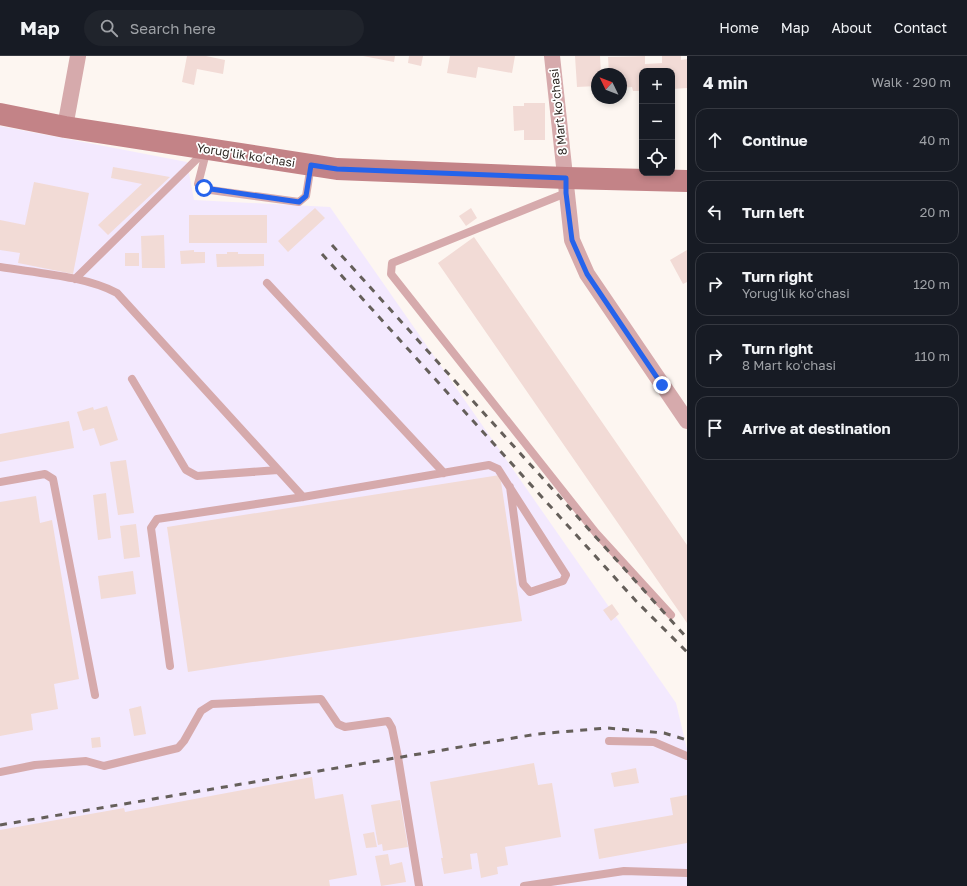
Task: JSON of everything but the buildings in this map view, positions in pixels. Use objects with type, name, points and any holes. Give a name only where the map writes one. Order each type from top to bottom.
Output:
[{"type":"main road","name":"Yorug'lik koʻchasi","points":[[0,114],[65,127],[337,169],[566,185],[687,181]]},
{"type":"street","points":[[65,127],[78,56]]},
{"type":"street","name":"8 Mart koʻchasi","points":[[552,56],[572,240],[587,274],[687,421]]},
{"type":"lane","points":[[208,149],[198,184],[204,188],[299,202],[306,196],[311,165]]},
{"type":"lane","points":[[75,279],[208,149]]},
{"type":"lane","points":[[566,185],[392,263],[391,274],[596,533],[671,615]]},
{"type":"lane","points":[[0,267],[75,279],[106,287],[117,293],[303,498]]},
{"type":"lane","points":[[267,282],[444,473]]},
{"type":"lane","points":[[132,379],[186,470],[197,476],[278,470]]},
{"type":"lane","points":[[170,666],[151,528],[157,519],[303,498],[489,465],[498,469],[510,487],[566,575],[562,581],[530,592],[523,584],[510,487]]},
{"type":"lane","points":[[0,482],[44,474],[53,479],[95,695]]},
{"type":"lane","points":[[0,772],[35,765],[86,761],[104,766],[178,748],[184,742],[201,711],[212,704],[321,699],[338,724],[345,727],[388,721],[392,728],[398,757],[418,886]]},
{"type":"lane","points":[[609,741],[654,742],[687,756]]},
{"type":"lane","points":[[524,886],[624,871],[687,873]]},
{"type":"shaded area","points":[[0,126],[187,162],[194,200],[330,207],[676,703],[687,749],[687,886],[0,886]]},
{"type":"railway","points":[[332,245],[687,638]]},
{"type":"railway","points":[[322,254],[636,601],[687,652]]},
{"type":"railway","points":[[0,825],[537,734],[607,728],[664,733],[687,740]]},
{"type":"route","points":[[204,188],[299,202],[306,196],[311,165],[337,169],[566,178],[566,193],[572,240],[587,274],[662,385]]}]
